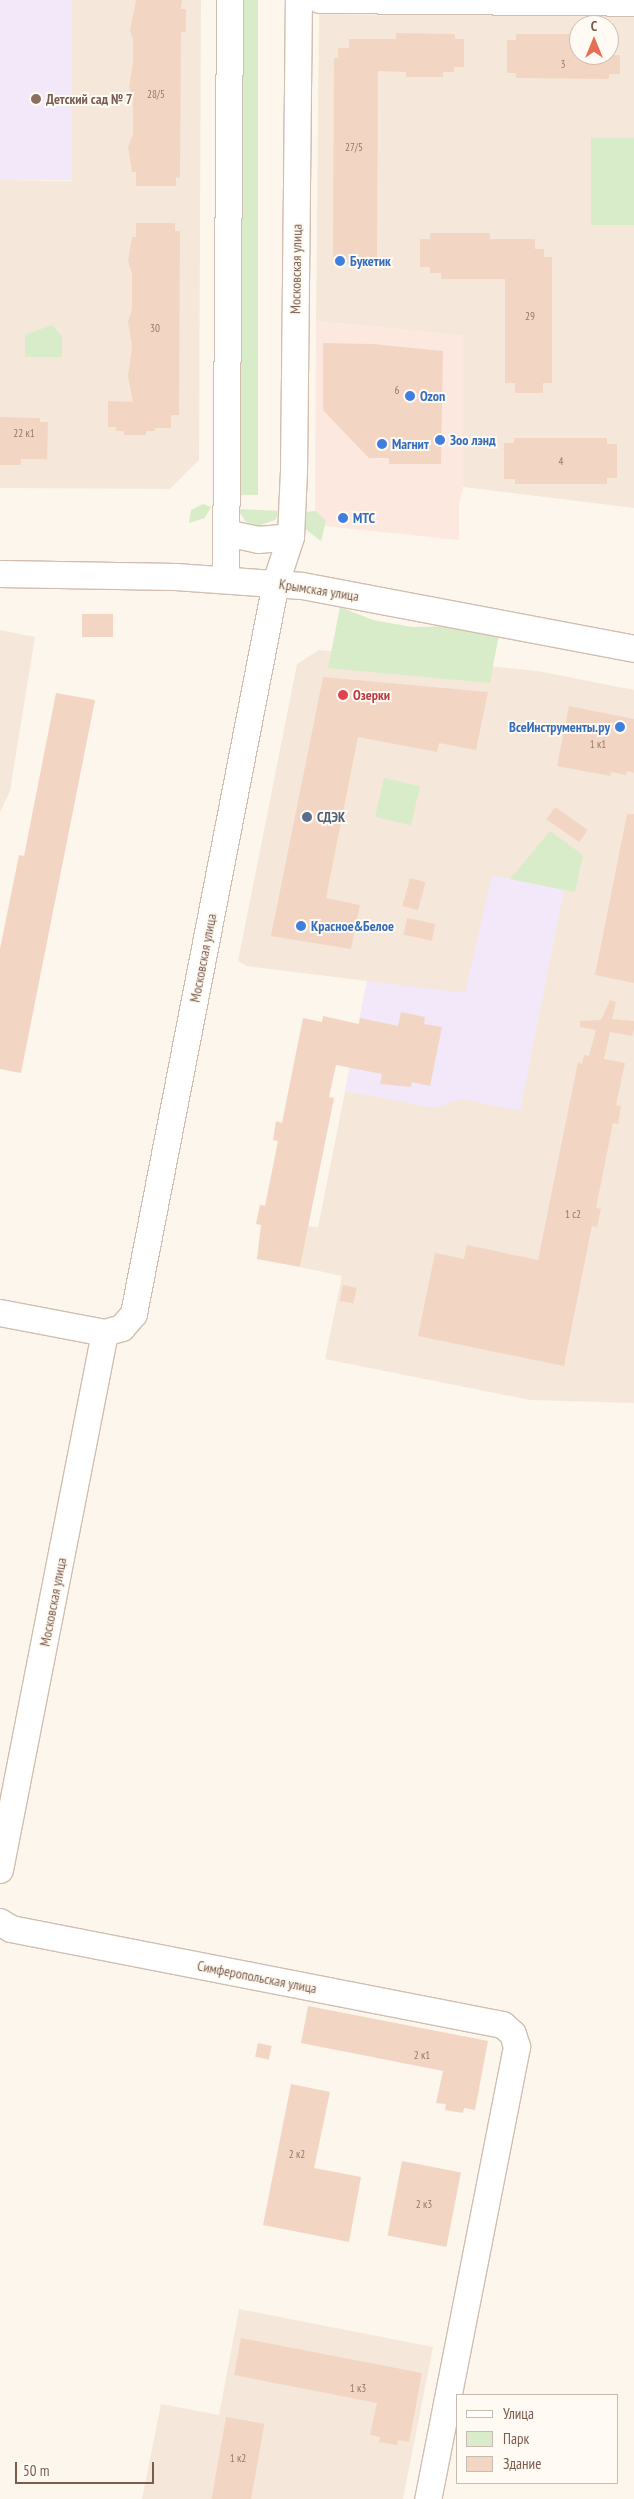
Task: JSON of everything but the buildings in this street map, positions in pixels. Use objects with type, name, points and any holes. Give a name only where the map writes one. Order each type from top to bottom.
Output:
[{"type":"street","points":[[226,579],[230,0]]},
{"type":"street","name":"Московская улица","points":[[0,1870],[114,1331],[134,1314],[276,584],[291,537],[294,472],[299,0]]},
{"type":"street","points":[[320,0],[634,3]]},
{"type":"street","points":[[226,533],[258,540],[291,537]]},
{"type":"street","name":"Крымская улица","points":[[0,574],[226,579],[318,588],[634,649]]},
{"type":"street","points":[[0,1313],[114,1331]]},
{"type":"street","name":"Симферопольская улица","points":[[0,1922],[11,1929],[503,2025],[513,2034],[515,2056],[428,2499]]},
{"type":"shaded area","name":"Детский сад № 7","points":[[0,0],[72,0],[72,180],[0,180]]},
{"type":"shaded area","points":[[72,0],[201,0],[199,460],[170,489],[0,488],[0,180],[71,181]]},
{"type":"shaded area","points":[[319,14],[569,16],[569,65],[619,65],[619,16],[634,16],[634,508],[463,487],[463,336],[316,321]]},
{"type":"shaded area","points":[[316,321],[463,336],[463,487],[459,504],[459,540],[315,525]]},
{"type":"shaded area","points":[[0,630],[35,637],[10,791],[0,812]]},
{"type":"shaded area","points":[[319,650],[538,671],[634,690],[634,1403],[530,1400],[325,1359],[342,1276],[300,1267],[308,1226],[318,1227],[367,981],[246,966],[238,961],[297,664]]},
{"type":"shaded area","points":[[492,875],[564,890],[520,1111],[462,1099],[434,1108],[345,1091],[367,981],[465,993]]},
{"type":"shaded area","points":[[239,2309],[433,2347],[403,2499],[142,2499],[161,2404],[219,2415]]},
{"type":"green space","points":[[241,0],[258,0],[258,495],[241,495]]},
{"type":"green space","points":[[591,138],[634,138],[634,225],[591,225]]},
{"type":"green space","points":[[52,325],[62,336],[62,357],[25,357],[25,335]]},
{"type":"green space","points":[[203,504],[211,507],[205,518],[189,523],[191,510]]},
{"type":"green space","points":[[237,509],[281,511],[275,520],[258,526],[246,522]]},
{"type":"green space","points":[[316,511],[326,521],[321,541],[304,528],[303,512]]},
{"type":"green space","points":[[340,607],[373,620],[412,627],[457,626],[499,634],[490,683],[328,668]]},
{"type":"green space","points":[[384,778],[420,786],[411,825],[375,817]]},
{"type":"green space","points":[[550,831],[583,855],[575,892],[510,879]]},
{"type":"place","name":"Детский сад № 7","points":[[36,99]]},
{"type":"place","name":"Букетик","points":[[340,261]]},
{"type":"place","name":"Ozon","points":[[410,396]]},
{"type":"place","name":"Зоо лэнд","points":[[440,440]]},
{"type":"place","name":"Магнит","points":[[382,444]]},
{"type":"place","name":"МТС","points":[[343,518]]},
{"type":"place","name":"Озерки","points":[[343,695]]},
{"type":"place","name":"ВсеИнструменты.ру","points":[[620,727]]},
{"type":"place","name":"СДЭК","points":[[307,817]]},
{"type":"place","name":"Красное&Белое","points":[[301,926]]}]
